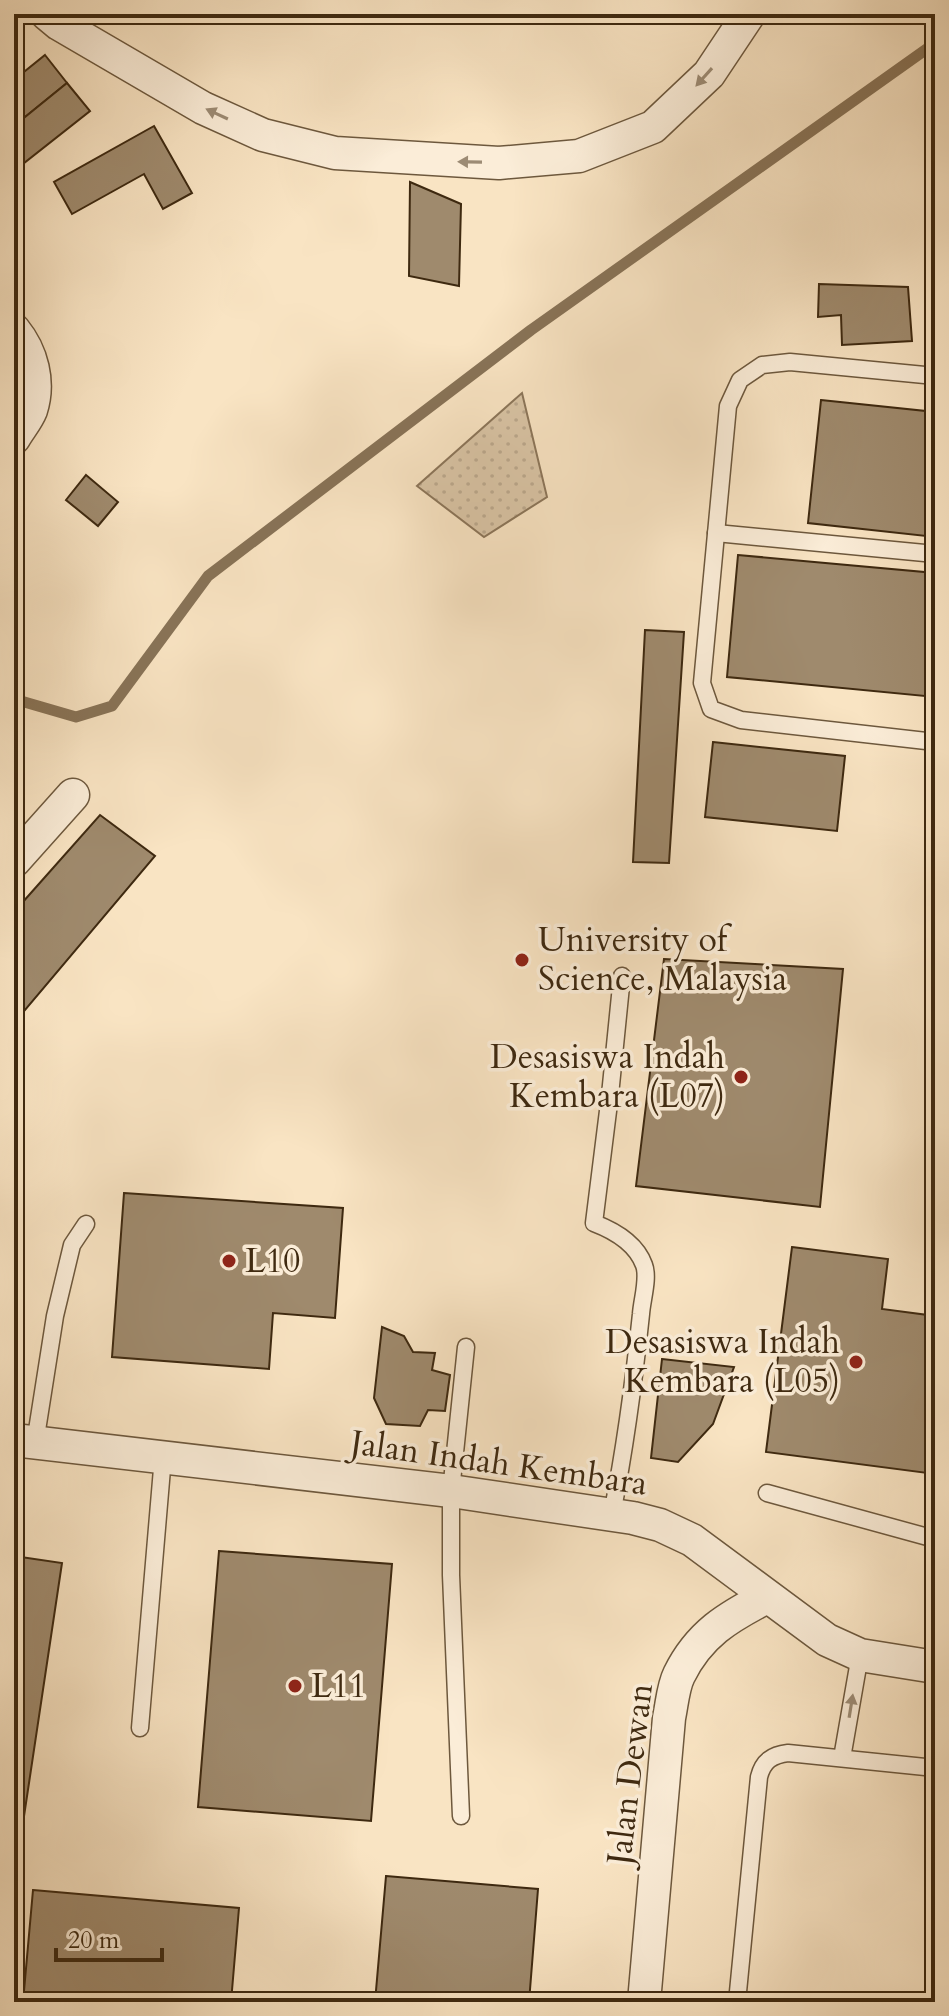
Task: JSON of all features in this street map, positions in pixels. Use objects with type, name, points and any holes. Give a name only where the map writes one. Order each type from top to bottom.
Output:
[{"type":"street","points":[[47,14],[203,108],[263,135],[335,153],[499,163],[579,156],[653,127],[709,74],[749,14]]},
{"type":"street","points":[[14,330],[26,347],[33,366],[34,389],[30,411],[14,438]]},
{"type":"street","points":[[14,861],[73,795]]},
{"type":"street","name":"Jalan Indah Kembara","points":[[24,1441],[451,1491],[612,1514],[660,1525],[692,1540],[827,1640],[860,1655],[935,1667]]},
{"type":"street","name":"Jalan Dewan","points":[[644,2002],[669,1718],[677,1677],[702,1639],[727,1617],[767,1597]]},
{"type":"lane","points":[[935,376],[790,362],[762,365],[740,380],[728,406],[702,683],[711,709],[741,720],[935,742]]},
{"type":"lane","points":[[716,533],[935,554]]},
{"type":"lane","points":[[612,1514],[635,1375],[646,1269],[638,1252],[625,1240],[610,1229],[594,1223],[622,976]]},
{"type":"lane","points":[[24,1441],[68,1259],[72,1245],[86,1224]]},
{"type":"lane","points":[[461,1816],[451,1575],[451,1491],[466,1347]]},
{"type":"lane","points":[[140,1728],[163,1457]]},
{"type":"lane","points":[[767,1493],[935,1539]]},
{"type":"lane","points":[[842,1758],[860,1655]]},
{"type":"lane","points":[[737,2002],[762,1767],[768,1759],[788,1753],[935,1768]]},
{"type":"shaded area","points":[[522,393],[547,497],[484,537],[417,486]]},
{"type":"building","points":[[45,55],[67,83],[14,126],[14,80]]},
{"type":"building","points":[[67,83],[90,111],[19,167],[14,161],[14,126]]},
{"type":"building","points":[[154,126],[192,193],[163,209],[144,174],[72,214],[54,182]]},
{"type":"building","points":[[410,182],[461,204],[459,286],[409,276]]},
{"type":"building","points":[[819,284],[908,287],[912,341],[842,345],[841,315],[818,317]]},
{"type":"building","points":[[821,400],[935,412],[935,537],[808,523]]},
{"type":"building","points":[[86,475],[118,502],[98,526],[66,500]]},
{"type":"building","points":[[738,555],[935,573],[935,697],[727,677]]},
{"type":"building","points":[[645,630],[684,632],[669,863],[633,862]]},
{"type":"building","points":[[713,742],[845,756],[837,831],[705,817]]},
{"type":"building","points":[[100,815],[155,856],[14,1023],[14,912]]},
{"type":"building","name":"Desasiswa Indah Kembara (L07)","points":[[664,959],[843,969],[820,1207],[636,1186]]},
{"type":"building","name":"L10","points":[[124,1193],[343,1208],[335,1318],[273,1313],[269,1369],[112,1357]]},
{"type":"building","name":"Desasiswa Indah Kembara (L05)","points":[[792,1247],[888,1259],[882,1309],[935,1316],[935,1408],[927,1473],[766,1452]]},
{"type":"building","points":[[382,1327],[404,1336],[413,1352],[435,1353],[432,1370],[450,1375],[445,1411],[428,1410],[420,1426],[386,1424],[374,1398]]},
{"type":"building","points":[[662,1359],[734,1367],[713,1424],[678,1462],[651,1458]]},
{"type":"building","name":"L11","points":[[219,1551],[392,1564],[371,1821],[198,1807]]},
{"type":"building","points":[[14,1556],[62,1563],[23,1823],[14,1822]]},
{"type":"building","points":[[386,1876],[538,1889],[529,2002],[375,2002]]},
{"type":"building","points":[[33,1890],[239,1908],[231,2002],[23,2002]]},
{"type":"waterway","points":[[14,699],[76,717],[112,706],[208,576],[531,330],[935,43]]},
{"type":"place","name":"University of Science, Malaysia","points":[[522,960]]},
{"type":"place","name":"Desasiswa Indah Kembara (L07)","points":[[741,1077]]},
{"type":"place","name":"L10","points":[[229,1261]]},
{"type":"place","name":"Desasiswa Indah Kembara (L05)","points":[[856,1362]]},
{"type":"place","name":"L11","points":[[295,1686]]}]
